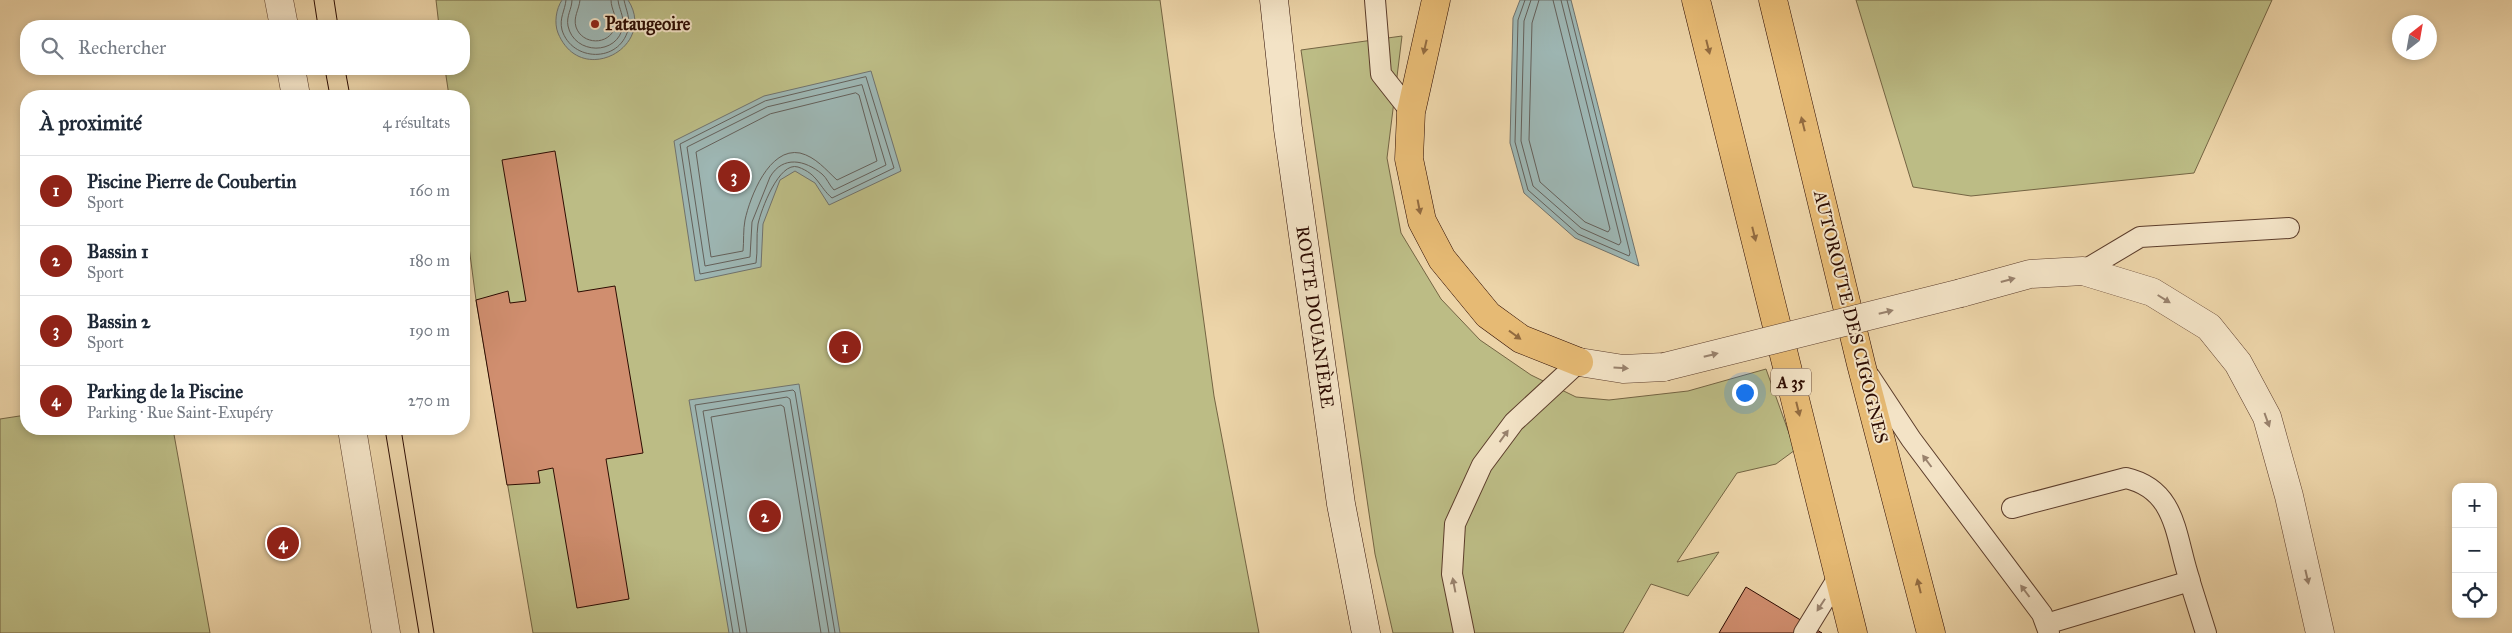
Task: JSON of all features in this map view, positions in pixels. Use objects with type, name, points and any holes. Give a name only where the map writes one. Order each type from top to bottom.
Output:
[{"type":"highway","points":[[1436,0],[1411,112],[1409,159],[1422,221],[1442,259],[1488,315],[1521,339],[1579,362]]},
{"type":"highway","name":"A 35","points":[[1696,0],[1853,633]]},
{"type":"highway","name":"AUTOROUTE DES CIGOGNES","points":[[1773,0],[1861,364],[1931,633]]},
{"type":"street","points":[[279,0],[283,20]]},
{"type":"street","name":"ROUTE DOUANIÈRE","points":[[1274,0],[1288,129],[1341,504],[1366,633]]},
{"type":"street","points":[[292,75],[295,90]]},
{"type":"street","points":[[1579,362],[1623,369],[1664,367],[2030,274],[2083,271],[2152,292],[2209,327],[2238,363],[2267,417],[2289,496],[2320,633]]},
{"type":"street","points":[[353,435],[386,633]]},
{"type":"lane","points":[[1375,0],[1381,74],[1411,112]]},
{"type":"lane","points":[[2083,271],[2140,237],[2289,228]]},
{"type":"lane","points":[[1464,633],[1452,574],[1455,524],[1482,465],[1514,422],[1579,362]]},
{"type":"lane","points":[[1861,364],[1911,439],[2042,614],[2047,629],[2190,581],[2189,579]]},
{"type":"lane","points":[[2012,508],[2126,478],[2141,482],[2156,491],[2166,504],[2206,633]]},
{"type":"lane","points":[[1804,633],[1840,576]]},
{"type":"green space","points":[[436,0],[1160,0],[1214,396],[1259,633],[533,633],[476,300],[470,254],[470,90],[448,90],[446,75],[470,75],[470,20],[438,20]]},
{"type":"green space","points":[[1856,0],[2272,0],[2194,173],[1971,196],[1913,187]]},
{"type":"green space","points":[[1402,36],[1387,158],[1401,233],[1441,299],[1480,340],[1531,375],[1576,397],[1609,400],[1688,391],[1766,369],[1795,450],[1776,464],[1737,473],[1677,562],[1719,552],[1688,596],[1651,584],[1623,633],[1393,633],[1375,554],[1301,50]]},
{"type":"green space","points":[[20,416],[20,435],[174,435],[210,633],[0,633],[0,419]]},
{"type":"water","name":"Pataugeoire","points":[[562,0],[628,0],[635,17],[633,32],[625,45],[613,55],[598,59],[583,58],[569,50],[558,33],[556,16]]},
{"type":"water","points":[[1520,0],[1571,0],[1639,266],[1575,238],[1524,193],[1510,143],[1513,18]]},
{"type":"water","points":[[871,71],[901,171],[829,205],[815,183],[795,171],[780,180],[763,224],[761,267],[695,281],[674,141],[764,96]]},
{"type":"water","points":[[799,384],[840,633],[729,633],[689,400]]},
{"type":"building","points":[[555,151],[578,292],[615,286],[643,453],[606,459],[629,599],[577,608],[553,468],[538,471],[540,483],[507,485],[476,300],[508,291],[510,303],[526,301],[502,160]]},
{"type":"building","points":[[1746,587],[1822,633],[1719,633]]},
{"type":"tram line","points":[[314,0],[317,20]]},
{"type":"tram line","points":[[334,0],[337,20]]},
{"type":"tram line","points":[[326,75],[329,90]]},
{"type":"tram line","points":[[346,75],[349,90]]},
{"type":"tram line","points":[[386,435],[419,633]]},
{"type":"tram line","points":[[402,435],[434,633]]},
{"type":"place","name":"Pataugeoire","points":[[595,24]]},
{"type":"place","name":"Bassin 2","points":[[734,176]]},
{"type":"place","name":"Piscine Pierre de Coubertin","points":[[845,347]]},
{"type":"place","name":"Bassin 1","points":[[765,516]]},
{"type":"place","name":"Parking de la Piscine","points":[[283,543]]}]
